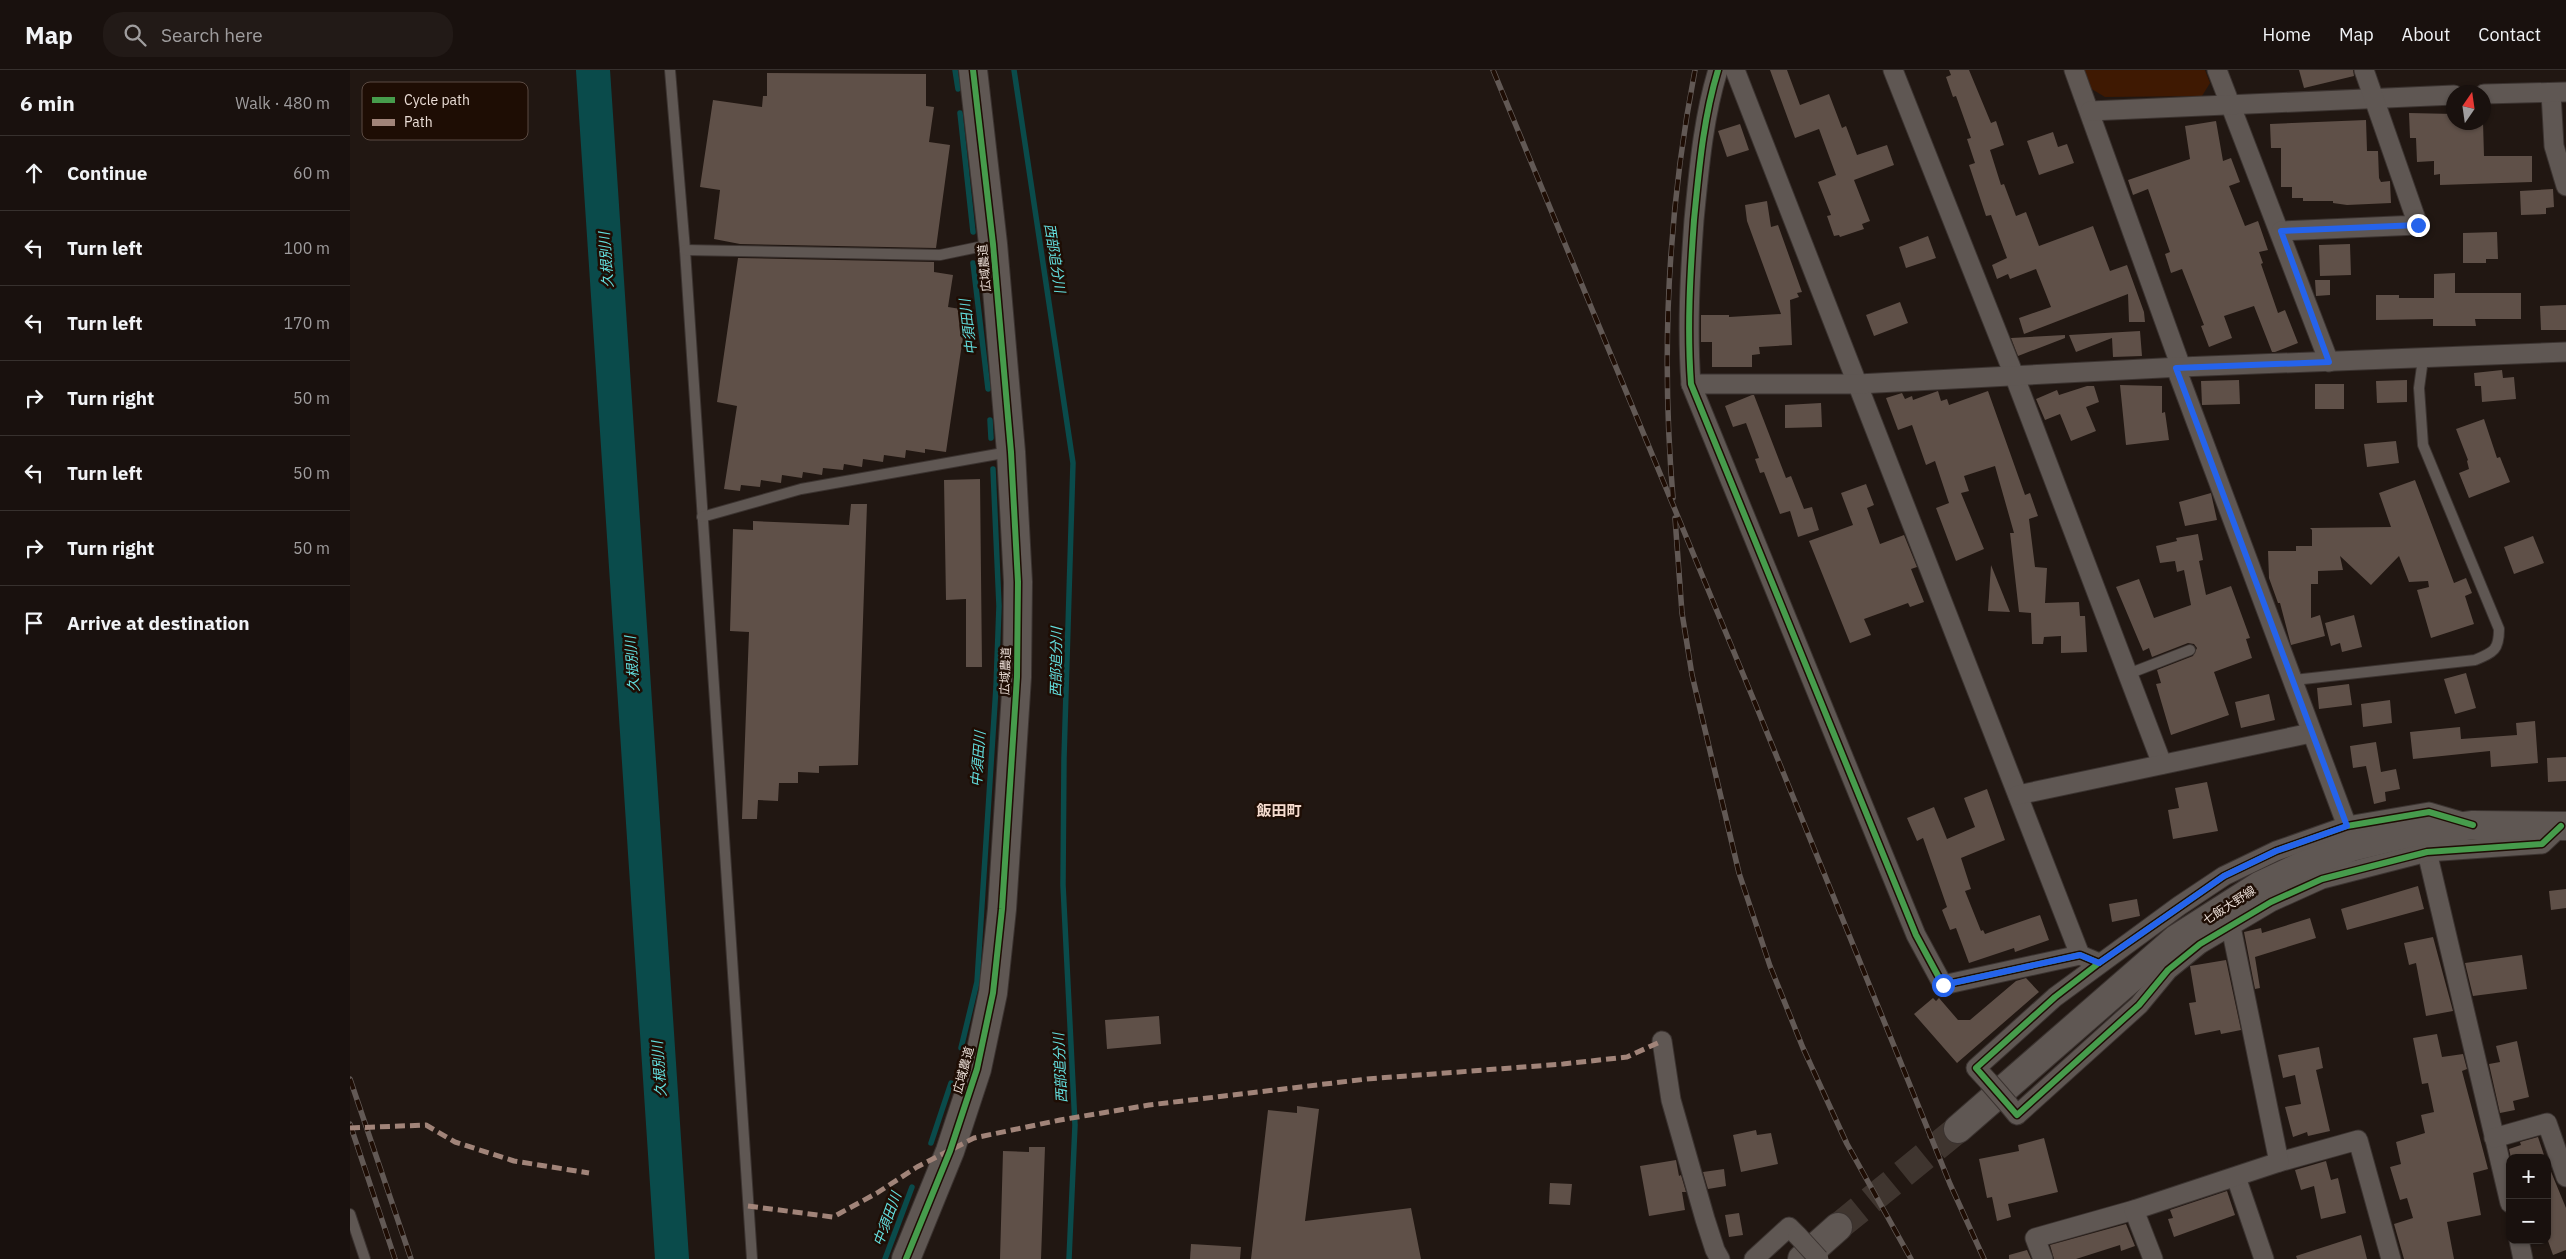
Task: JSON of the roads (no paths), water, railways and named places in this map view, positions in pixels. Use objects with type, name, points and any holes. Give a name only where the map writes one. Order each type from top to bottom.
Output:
[{"type":"street","name":"広域農道","points":[[906,1259],[950,1151],[965,1106],[977,1069],[993,993],[1002,909],[1017,677],[1018,582],[1011,452],[994,244],[973,70]]},
{"type":"street","points":[[1718,70],[1711,94],[1699,169],[1688,336],[1691,384],[1916,935],[1943,985],[2080,955],[2099,963]]},
{"type":"street","points":[[1734,70],[2080,955]]},
{"type":"street","points":[[1893,70],[2014,375],[2162,764]]},
{"type":"street","points":[[2074,70],[2090,110],[2179,367],[2294,680],[2311,733],[2347,826]]},
{"type":"street","points":[[2218,70],[2281,231],[2329,362]]},
{"type":"street","points":[[2281,231],[2418,225],[2364,70]]},
{"type":"street","points":[[2491,94],[2559,92],[2554,146],[2566,186]]},
{"type":"street","points":[[2090,110],[2446,95]]},
{"type":"street","points":[[1691,384],[1858,384],[2179,367],[2566,352]]},
{"type":"street","points":[[2018,795],[2311,733]]},
{"type":"street","points":[[2474,826],[2429,812],[2347,826],[2276,851],[2224,876],[2099,963],[2055,997],[1976,1068],[2017,1115],[2139,1005],[2168,970],[2200,944],[2271,902],[2322,879],[2428,852],[2542,844],[2564,826]]},
{"type":"street","name":"七飯大野線","points":[[1958,1129],[2176,938],[2259,886],[2352,847],[2410,833],[2474,826],[2564,826]]},
{"type":"street","points":[[2428,852],[2509,1199]]},
{"type":"street","points":[[2231,927],[2279,1162]]},
{"type":"street","points":[[1662,1041],[1672,1100],[1705,1218],[1720,1259]]},
{"type":"street","points":[[2494,1138],[2547,1123],[2566,1177]]},
{"type":"street","points":[[2043,1259],[2035,1238],[2134,1210],[2236,1178],[2279,1162],[2358,1140],[2391,1259]]},
{"type":"street","points":[[2236,1178],[2264,1259]]},
{"type":"street","points":[[2134,1210],[2153,1259]]},
{"type":"street","points":[[1754,1259],[1789,1227],[1800,1247],[1819,1259]]},
{"type":"street","points":[[1800,1247],[1838,1227]]},
{"type":"street","points":[[2519,1244],[2523,1259]]},
{"type":"lane","points":[[670,70],[685,250],[752,1259]]},
{"type":"lane","points":[[685,250],[940,255],[994,244]]},
{"type":"lane","points":[[2294,680],[2475,660],[2492,653],[2499,643],[2500,629],[2423,445],[2419,388],[2423,359]]},
{"type":"lane","points":[[702,517],[801,489],[1011,452]]},
{"type":"lane","points":[[2128,674],[2190,650]]},
{"type":"lane","points":[[350,1214],[365,1259]]},
{"type":"waterway","name":"久根別川","points":[[593,70],[672,1259]]},
{"type":"waterway","name":"中須田川","points":[[955,70],[958,89]]},
{"type":"waterway","name":"西部追分川","points":[[1014,70],[1073,463],[1064,758],[1063,885],[1075,1125],[1069,1259]]},
{"type":"waterway","name":"中須田川","points":[[960,113],[973,232]]},
{"type":"waterway","name":"中須田川","points":[[973,263],[988,389]]},
{"type":"waterway","name":"中須田川","points":[[990,420],[991,438]]},
{"type":"waterway","name":"中須田川","points":[[961,1048],[977,982],[996,687],[999,606],[993,469]]},
{"type":"waterway","name":"中須田川","points":[[931,1143],[951,1083]]},
{"type":"waterway","name":"中須田川","points":[[885,1259],[912,1187]]},
{"type":"tunnel","points":[[1838,1227],[1958,1129]]},
{"type":"railway","points":[[1493,70],[1755,703],[1950,1184],[1984,1259]]},
{"type":"railway","points":[[1673,498],[1669,445],[1669,283],[1678,176],[1695,70]]},
{"type":"railway","points":[[1675,518],[1682,613],[1692,675],[1739,873],[1770,966],[1803,1048],[1847,1144],[1911,1259]]},
{"type":"railway","points":[[350,1079],[411,1259]]},
{"type":"railway","points":[[350,1124],[395,1259]]},
{"type":"district","name":"飯田町","points":[[1279,810]]}]
